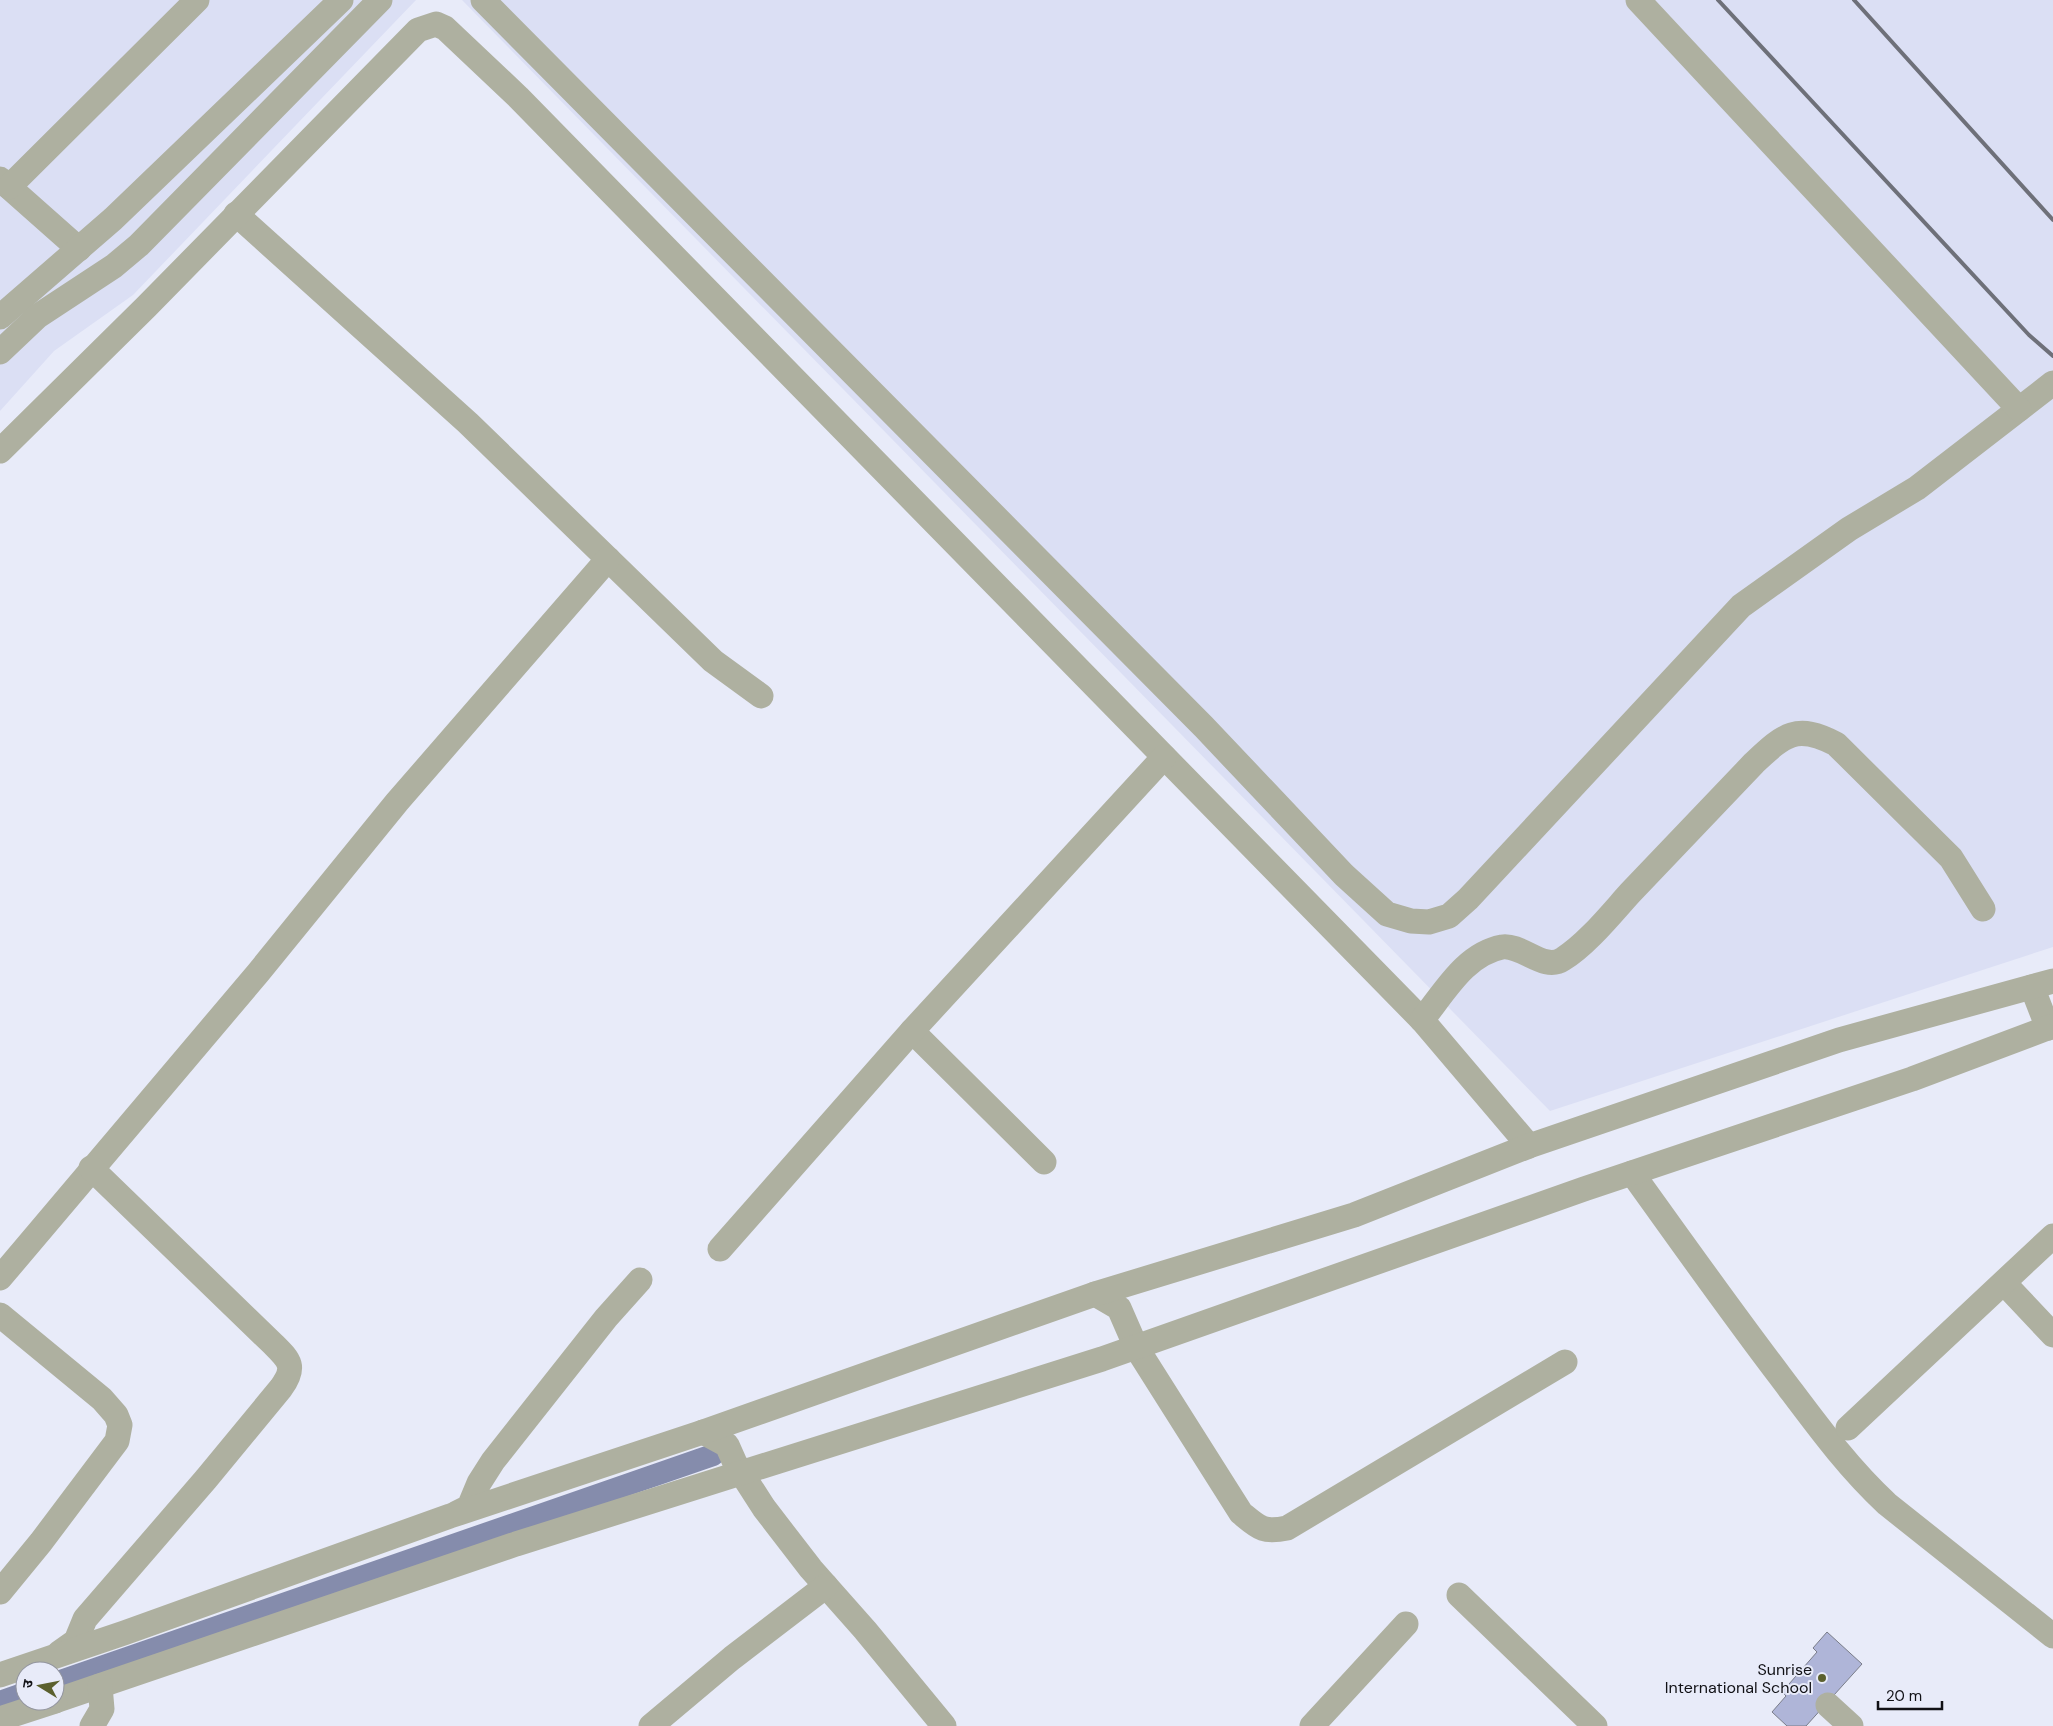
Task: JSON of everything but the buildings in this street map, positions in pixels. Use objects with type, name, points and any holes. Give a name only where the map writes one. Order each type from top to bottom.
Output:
[{"type":"street","points":[[79,249],[4,183],[197,0]]},
{"type":"street","points":[[0,317],[114,219],[341,0]]},
{"type":"street","points":[[0,352],[38,316],[114,266],[139,245],[380,0]]},
{"type":"street","points":[[483,0],[1198,720],[1344,875],[1387,914],[1411,921],[1429,922],[1449,916],[1468,899],[1741,606],[1849,529],[1917,488],[2053,383]]},
{"type":"street","points":[[1638,0],[2019,408]]},
{"type":"street","points":[[0,451],[418,30],[436,24],[445,28],[518,96],[1422,1020],[1528,1146]]},
{"type":"street","points":[[236,214],[468,423],[713,661],[761,696]]},
{"type":"street","points":[[0,1278],[258,972],[397,802],[608,559]]},
{"type":"street","points":[[1422,1020],[1465,967],[1478,957],[1502,947],[1518,948],[1549,962],[1561,960],[1609,916],[1754,763],[1777,742],[1791,735],[1804,733],[1819,735],[1836,744],[1951,858],[1983,909]]},
{"type":"street","points":[[720,1249],[912,1031],[1164,757]]},
{"type":"street","points":[[0,1675],[450,1516],[703,1432],[1095,1294],[1354,1215],[1528,1146],[1839,1040],[2043,984],[2050,1027],[2022,1036],[1985,1054],[1134,1341],[735,1461],[516,1544],[65,1698]]},
{"type":"street","points":[[912,1031],[1044,1162]]},
{"type":"street","points":[[54,1657],[76,1641],[85,1619],[206,1479],[281,1388],[290,1376],[291,1368],[287,1358],[272,1343],[91,1168]]},
{"type":"street","points":[[1632,1173],[1733,1314],[1828,1440],[1865,1483],[1894,1510],[2053,1636]]},
{"type":"street","points":[[1848,1428],[2053,1236]]},
{"type":"street","points":[[450,1516],[469,1507],[478,1483],[493,1461],[606,1318],[640,1280]]},
{"type":"street","points":[[2004,1283],[2053,1334]]},
{"type":"street","points":[[1095,1294],[1119,1308],[1134,1341],[1240,1513],[1259,1528],[1271,1532],[1288,1528],[1565,1362]]},
{"type":"street","points":[[0,1315],[102,1399],[116,1415],[120,1425],[117,1441],[100,1465],[0,1592]]},
{"type":"street","points":[[703,1432],[735,1461],[764,1508],[826,1586],[944,1726]]},
{"type":"street","points":[[651,1726],[732,1658],[826,1586]]},
{"type":"street","points":[[1459,1595],[1595,1726]]},
{"type":"street","points":[[1312,1726],[1406,1624]]},
{"type":"street","points":[[92,1726],[102,1709],[100,1686]]},
{"type":"street","points":[[1828,1705],[1850,1726]]},
{"type":"street","points":[[0,1719],[24,1711]]},
{"type":"shaded area","points":[[0,0],[416,0],[133,295],[54,351],[0,411]]},
{"type":"shaded area","points":[[462,0],[2053,0],[2053,947],[1550,1111]]},
{"type":"waterway","points":[[65,1680],[713,1455]]},
{"type":"waterway","points":[[0,1702],[15,1697]]},
{"type":"railway","points":[[1718,0],[2029,335],[2053,356]]},
{"type":"railway","points":[[1854,0],[2053,220]]},
{"type":"place","name":"Sunrise International School","points":[[1822,1678]]}]
